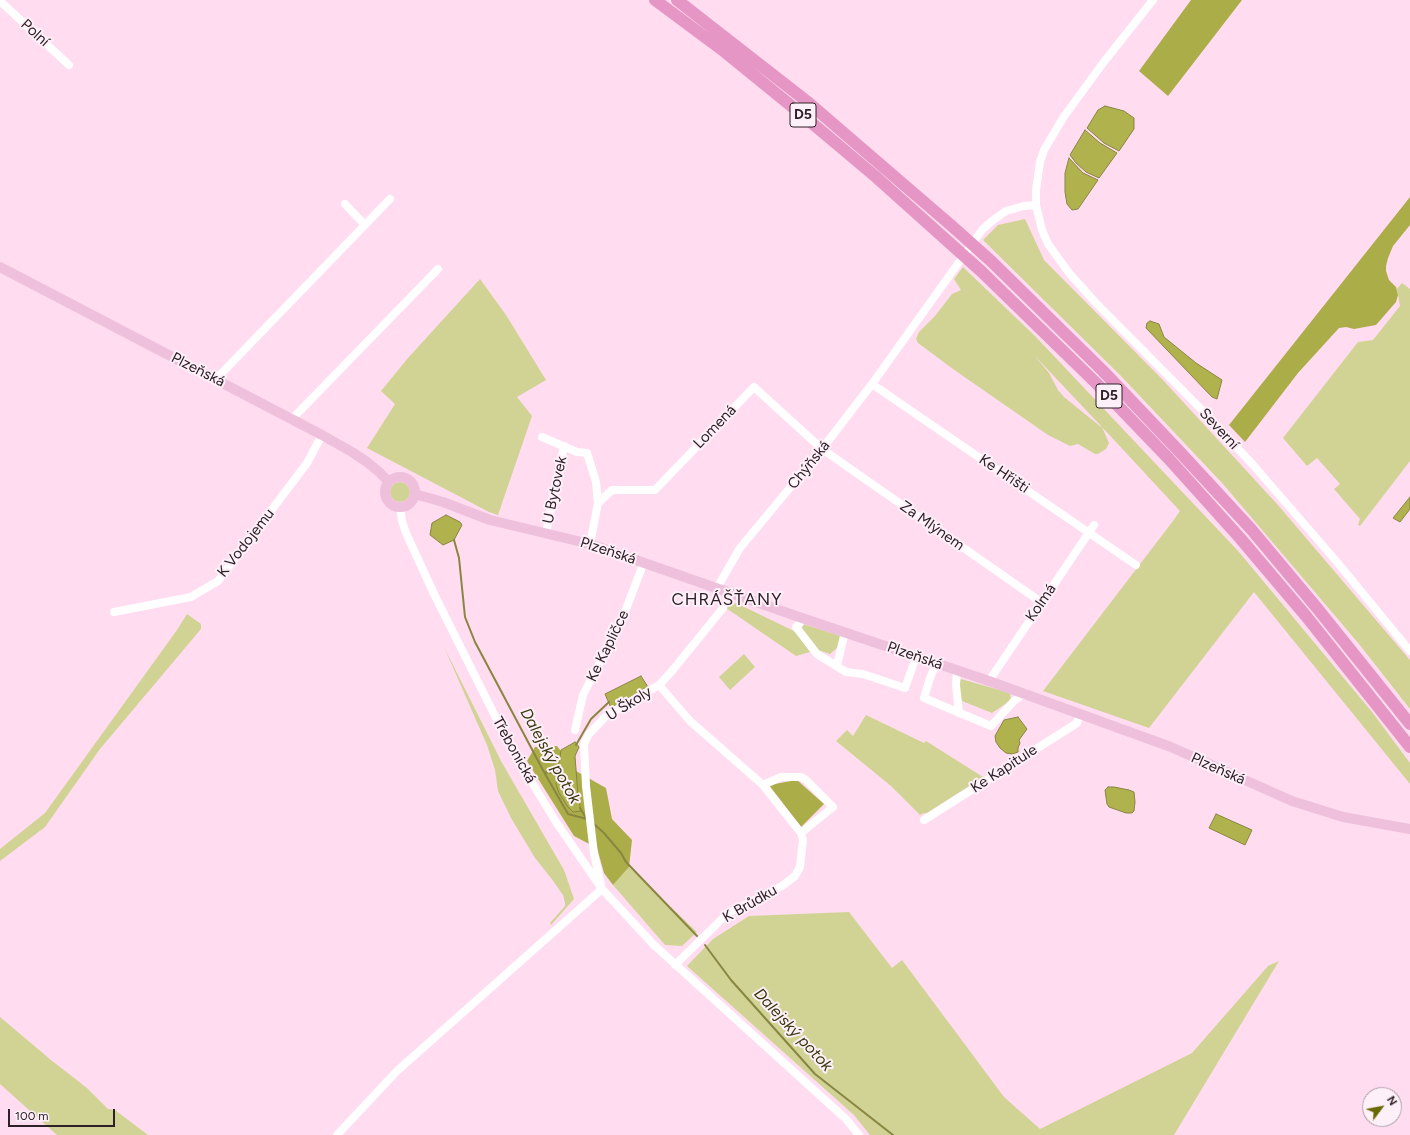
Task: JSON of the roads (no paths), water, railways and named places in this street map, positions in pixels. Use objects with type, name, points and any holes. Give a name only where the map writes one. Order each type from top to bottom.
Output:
[{"type":"highway","name":"D5","points":[[655,0],[725,52],[876,177],[982,272],[1096,383],[1169,459],[1240,538],[1316,628],[1410,747]]},
{"type":"highway","name":"D5","points":[[677,0],[809,103],[953,227],[1103,371],[1251,529],[1327,620],[1410,724]]},
{"type":"main road","name":"Plzeňská","points":[[0,267],[292,418],[352,452],[367,462],[389,482]]},
{"type":"main road","points":[[398,477],[407,479],[414,486],[415,494],[413,500],[409,504],[400,507],[388,500],[385,490],[389,482],[398,477]]},
{"type":"main road","name":"Plzeňská","points":[[415,494],[443,502],[490,520],[590,544],[989,681],[1171,747],[1292,801],[1344,817],[1410,830]]},
{"type":"street","name":"Severní","points":[[1152,0],[1103,63],[1050,139],[1040,162],[1036,190],[1036,205],[1042,230],[1048,244],[1069,273],[1095,302],[1173,380],[1254,466],[1337,562],[1410,651]]},
{"type":"street","name":"Polní","points":[[0,1],[69,64]]},
{"type":"street","points":[[216,379],[390,199]]},
{"type":"street","points":[[345,204],[366,224]]},
{"type":"street","name":"Chýňská","points":[[717,588],[740,548],[822,450],[987,226],[1006,211],[1024,206],[1036,205]]},
{"type":"street","points":[[292,418],[438,269]]},
{"type":"street","name":"Ke Hřišti","points":[[872,384],[1136,565]]},
{"type":"street","name":"Lomená","points":[[598,502],[612,490],[655,490],[754,388],[822,450]]},
{"type":"street","name":"K Vodojemu","points":[[114,612],[192,597],[218,581],[307,463],[322,435]]},
{"type":"street","points":[[542,437],[577,452],[586,453],[596,482],[598,502],[590,544]]},
{"type":"street","name":"U Bytovek","points":[[546,533],[564,446]]},
{"type":"street","name":"Za Mlýnem","points":[[822,450],[1041,602]]},
{"type":"street","name":"Třebonická","points":[[400,507],[402,522],[406,533],[435,596],[511,748],[556,822],[602,889],[634,925],[675,965],[846,1119],[859,1135]]},
{"type":"street","name":"Kolmá","points":[[989,681],[1094,525]]},
{"type":"street","name":"Ke Kapličce","points":[[575,730],[583,695],[622,617],[644,562]]},
{"type":"street","name":"U Školy","points":[[602,889],[594,854],[586,786],[584,744],[589,734],[607,715],[659,685],[723,608]]},
{"type":"street","points":[[802,618],[796,627],[817,654],[846,672],[863,674],[905,688],[916,657]]},
{"type":"street","points":[[836,665],[845,632]]},
{"type":"street","points":[[936,664],[924,698],[991,726],[1014,701],[1025,694]]},
{"type":"street","points":[[957,670],[956,685],[959,713]]},
{"type":"street","points":[[659,685],[690,721],[763,785],[801,834],[833,806],[805,779],[801,777],[781,777],[763,785]]},
{"type":"street","name":"Ke Kapitule","points":[[924,820],[1077,723],[1080,714]]},
{"type":"street","name":"K Brůdku","points":[[675,965],[727,914],[782,886],[796,876],[800,867],[803,843],[803,836],[801,834]]},
{"type":"street","points":[[337,1135],[397,1071],[602,889]]},
{"type":"waterway","name":"Dalejský potok","points":[[454,540],[459,558],[465,617],[475,642],[568,814],[587,819]]},
{"type":"waterway","points":[[576,745],[591,719],[609,702]]},
{"type":"waterway","points":[[544,772],[560,774]]},
{"type":"waterway","points":[[580,808],[586,818]]},
{"type":"waterway","name":"Dalejský potok","points":[[594,824],[621,853],[626,862],[697,936]]},
{"type":"waterway","name":"Dalejský potok","points":[[705,945],[731,980],[815,1074],[893,1135]]},
{"type":"district","name":"CHRÁŠŤANY","points":[[727,600]]}]
